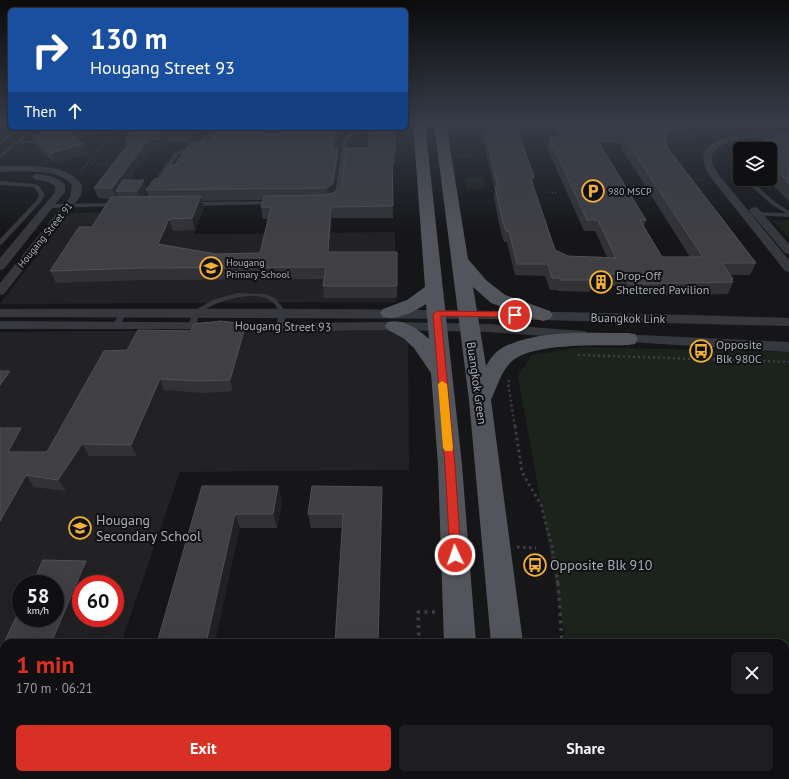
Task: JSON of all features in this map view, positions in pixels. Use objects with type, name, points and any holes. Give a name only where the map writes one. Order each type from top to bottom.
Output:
[{"type":"main road","points":[[422,159],[452,497],[460,639]]},
{"type":"main road","name":"Buangkok Green","points":[[445,159],[480,400],[507,639]]},
{"type":"main road","points":[[460,260],[480,284],[498,299],[543,315]]},
{"type":"main road","points":[[434,288],[423,300],[392,320],[418,339],[441,371]]},
{"type":"main road","points":[[480,400],[495,367],[508,353],[524,347],[544,343],[628,338]]},
{"type":"street","points":[[706,159],[711,171],[744,214],[789,268]]},
{"type":"street","name":"Hougang Street 91","points":[[0,169],[65,173],[75,181],[77,186],[77,194],[69,205],[0,291]]},
{"type":"street","name":"Hougang Street 91","points":[[0,176],[47,178],[54,180],[60,185],[60,192],[50,206],[3,263]]},
{"type":"street","points":[[726,176],[789,251]]},
{"type":"street","points":[[3,263],[25,260]]},
{"type":"street","name":"Hougang Street 93","points":[[0,313],[123,312],[279,327],[392,320],[469,321]]},
{"type":"street","points":[[752,320],[789,312]]},
{"type":"street","name":"Hougang Street 93","points":[[0,325],[117,325],[284,313],[392,320]]},
{"type":"street","name":"Buangkok Link","points":[[469,321],[543,315],[789,322]]},
{"type":"street","name":"Buangkok Link","points":[[469,321],[628,338],[789,347]]},
{"type":"lane","points":[[149,195],[173,159]]},
{"type":"lane","points":[[331,202],[338,196],[343,159]]},
{"type":"lane","points":[[0,183],[32,185],[37,187],[42,195],[38,202],[0,243]]},
{"type":"lane","points":[[754,186],[773,203],[789,214]]},
{"type":"lane","points":[[189,204],[275,203]]},
{"type":"lane","points":[[50,206],[121,205]]},
{"type":"lane","points":[[744,214],[789,214]]},
{"type":"lane","points":[[775,251],[789,251]]},
{"type":"lane","points":[[117,325],[123,312]]},
{"type":"lane","points":[[279,327],[284,313]]},
{"type":"path","points":[[90,159],[86,164],[120,164]]},
{"type":"path","points":[[546,192],[556,193]]},
{"type":"path","points":[[575,355],[789,362]]},
{"type":"path","points":[[510,378],[508,383],[522,472],[541,506],[552,547],[559,591],[562,639]]},
{"type":"path","points":[[419,639],[418,612],[439,612]]},
{"type":"shaded area","points":[[483,177],[485,189],[467,189],[466,178]]},
{"type":"shaded area","name":"Hougang Primary School","points":[[203,210],[194,234],[395,232],[396,302],[0,304],[69,213]]},
{"type":"shaded area","points":[[772,220],[789,220],[789,239]]},
{"type":"shaded area","name":"Hougang Secondary School","points":[[397,329],[408,336],[409,470],[180,472],[122,639],[0,639],[0,332]]},
{"type":"shaded area","points":[[582,347],[789,352],[789,639],[565,639],[518,376],[532,355]]},
{"type":"building","points":[[117,159],[133,159],[112,188],[94,188]]},
{"type":"building","points":[[179,159],[336,159],[333,183],[327,188],[146,190],[154,179],[161,179],[171,165],[175,165]]},
{"type":"building","points":[[345,159],[392,159],[393,206],[331,207],[328,252],[397,252],[397,286],[323,286],[326,267],[139,268],[50,271],[79,227],[92,227],[111,197],[201,196],[192,218],[169,219],[158,244],[216,254],[260,253],[271,207],[261,207],[264,196],[324,195],[333,193],[342,185]]},
{"type":"building","points":[[492,159],[528,159],[534,177],[531,179],[555,250],[568,256],[616,258],[598,220],[587,220],[559,159],[609,159],[646,220],[640,220],[662,257],[703,257],[638,159],[676,159],[756,263],[722,263],[733,279],[731,279],[733,282],[631,284],[628,283],[623,274],[597,274],[599,278],[592,278],[593,280],[560,280],[560,278],[552,278],[548,264],[517,264],[509,231],[506,231],[503,222],[495,187],[498,187]]},
{"type":"building","points":[[777,159],[789,159],[789,183],[777,171]]},
{"type":"building","points":[[123,180],[144,180],[137,191],[116,191]]},
{"type":"building","points":[[221,321],[246,324],[230,380],[200,381],[160,379],[131,445],[82,444],[58,480],[26,475],[0,521],[0,428],[21,428],[8,452],[47,452],[104,351],[127,350],[138,330],[191,331],[194,324]]},
{"type":"building","points":[[0,371],[10,371],[0,385]]},
{"type":"building","points":[[202,486],[278,486],[273,514],[235,514],[207,639],[158,639]]},
{"type":"building","points":[[312,486],[382,487],[378,639],[335,639],[343,514],[308,514]]},
{"type":"building","points":[[43,560],[86,561],[80,575],[72,575],[72,594],[64,613],[64,575],[36,575]]},
{"type":"building","points":[[12,626],[58,627],[53,639],[6,639]]},
{"type":"slow traffic","points":[[442,384],[448,448]]},
{"type":"place","name":"980 MSCP","points":[[593,191]]},
{"type":"place","name":"Hougang Primary School","points":[[211,268]]},
{"type":"place","name":"Drop-Off Sheltered Pavilion","points":[[601,282]]},
{"type":"place","name":"Opposite Blk 980C","points":[[701,351]]},
{"type":"place","name":"Hougang Secondary School","points":[[80,528]]},
{"type":"place","name":"Opposite Blk 910","points":[[535,565]]},
{"type":"route","points":[[455,555],[450,465],[437,314],[515,315]]}]
